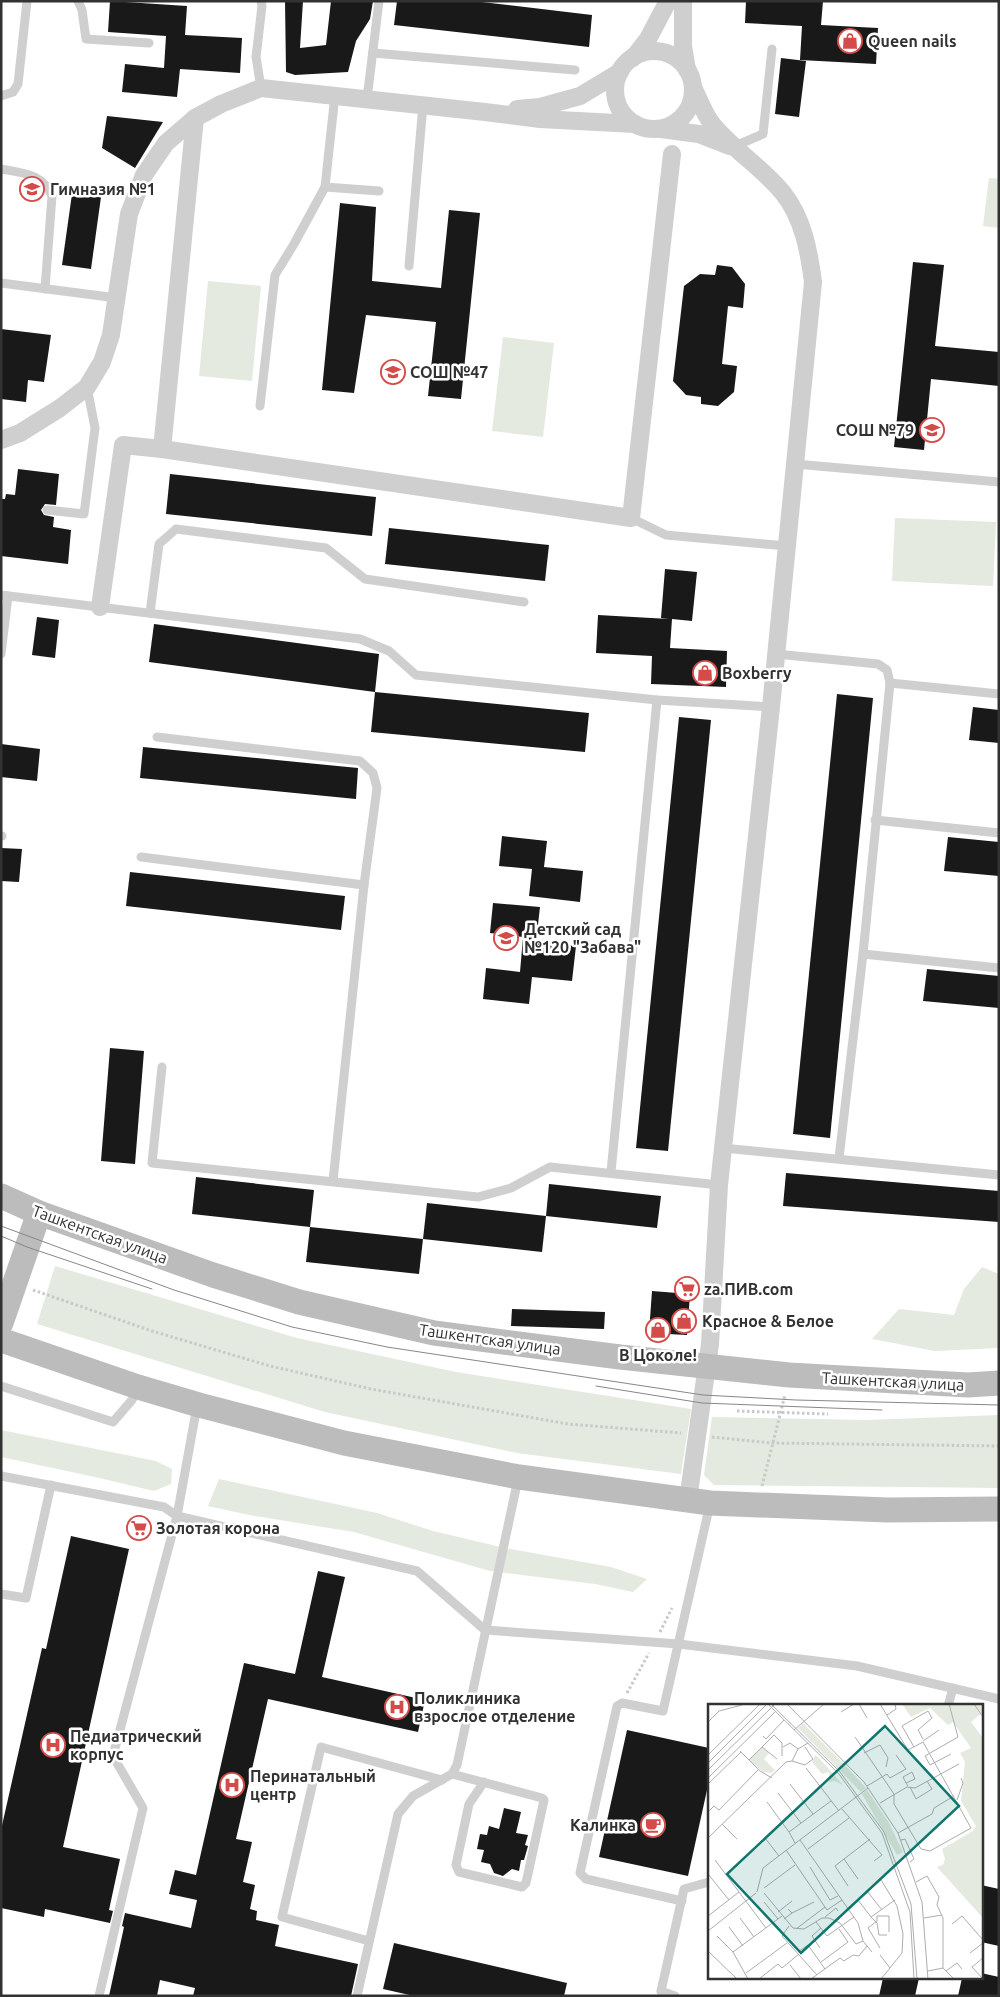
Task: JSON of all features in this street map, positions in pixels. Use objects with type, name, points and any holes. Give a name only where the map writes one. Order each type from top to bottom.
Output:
[{"type":"main road","name":"Ташкентская улица","points":[[1,1196],[39,1212],[213,1275],[299,1302],[434,1334],[789,1375],[968,1385],[999,1383]]},
{"type":"main road","points":[[1,1323],[39,1212]]},
{"type":"main road","points":[[1,1340],[138,1388],[199,1405],[344,1443],[519,1478],[699,1501],[888,1510],[999,1510]]},
{"type":"street","points":[[484,112],[540,107],[580,96],[620,72],[648,40],[668,1]]},
{"type":"street","points":[[683,1],[683,46],[693,87],[710,122],[733,147],[783,193],[798,217],[809,251],[813,282],[771,707],[719,1185],[710,1344],[697,1435],[699,1501]]},
{"type":"street","points":[[632,58],[644,53],[662,53],[679,60],[688,70]]},
{"type":"street","points":[[620,72],[616,83],[618,107],[625,117],[635,124],[644,128],[699,134],[733,147]]},
{"type":"street","points":[[658,129],[677,122],[687,112],[692,100],[693,87]]},
{"type":"street","points":[[1,440],[20,434],[60,408],[87,387],[102,362],[111,335],[129,214],[144,175],[166,142],[195,118],[221,104],[261,88],[540,119],[635,124]]},
{"type":"street","points":[[162,449],[195,118]]},
{"type":"street","points":[[100,607],[122,445],[162,449],[631,518],[672,154]]},
{"type":"lane","points":[[1,96],[13,92],[18,84],[27,1]]},
{"type":"lane","points":[[78,1],[82,10],[86,39],[149,43]]},
{"type":"lane","points":[[261,1],[256,57],[261,88]]},
{"type":"lane","points":[[367,99],[379,1]]},
{"type":"lane","points":[[733,147],[763,134],[772,49]]},
{"type":"lane","points":[[373,53],[575,70]]},
{"type":"lane","points":[[260,406],[275,275],[294,244],[324,187],[335,95]]},
{"type":"lane","points":[[409,266],[424,105]]},
{"type":"lane","points":[[1,170],[26,173],[40,179],[48,187],[52,196],[46,288]]},
{"type":"lane","points":[[324,187],[379,191]]},
{"type":"lane","points":[[1,283],[116,298]]},
{"type":"lane","points":[[48,510],[84,514],[95,428],[87,387]]},
{"type":"lane","points":[[795,464],[999,482]]},
{"type":"lane","points":[[631,518],[666,534],[787,546]]},
{"type":"lane","points":[[150,613],[159,544],[176,529],[326,548],[365,579],[524,602]]},
{"type":"lane","points":[[1,654],[5,596],[360,639],[389,652],[416,674],[657,700],[771,707]]},
{"type":"lane","points":[[776,654],[878,664],[887,670],[890,682],[863,954],[839,1158]]},
{"type":"lane","points":[[890,682],[999,694]]},
{"type":"lane","points":[[611,1172],[657,700]]},
{"type":"lane","points":[[157,737],[360,761],[373,772],[377,788],[364,885],[333,1181]]},
{"type":"lane","points":[[875,820],[999,833]]},
{"type":"lane","points":[[141,857],[364,885]]},
{"type":"lane","points":[[863,954],[999,968]]},
{"type":"lane","points":[[162,1068],[152,1163],[478,1197],[511,1188],[550,1167],[719,1185]]},
{"type":"lane","points":[[723,1148],[999,1175]]},
{"type":"lane","points":[[1,1386],[113,1422],[132,1400],[138,1388]]},
{"type":"lane","points":[[99,1996],[143,1808],[113,1756],[177,1516],[194,1417],[199,1405]]},
{"type":"lane","points":[[1,1476],[164,1507],[177,1516],[417,1571],[486,1630],[679,1644],[857,1666],[999,1699]]},
{"type":"lane","points":[[357,1996],[398,1814],[413,1796],[452,1774],[457,1765],[519,1478]]},
{"type":"lane","points":[[1,1594],[26,1598],[51,1484]]},
{"type":"lane","points":[[682,1901],[586,1879],[580,1872],[617,1706],[622,1703],[663,1711],[679,1644],[699,1501]]},
{"type":"lane","points":[[949,1704],[953,1688]]},
{"type":"lane","points":[[369,1941],[282,1917],[321,1747],[442,1780]]},
{"type":"lane","points":[[452,1774],[484,1782],[542,1798],[544,1800],[526,1883],[522,1886],[459,1872],[456,1865],[469,1804],[484,1782]]},
{"type":"lane","points":[[675,1996],[661,1991],[684,1889],[708,1882]]},
{"type":"path","points":[[15,1284],[152,1331],[270,1366],[371,1388],[568,1424],[772,1443],[999,1446]]},
{"type":"path","points":[[762,1486],[786,1387]]},
{"type":"path","points":[[737,1411],[828,1414]]},
{"type":"path","points":[[624,1698],[677,1599]]},
{"type":"shaded area","points":[[989,178],[999,179],[999,228],[983,226]]},
{"type":"shaded area","points":[[208,281],[261,286],[252,381],[199,376]]},
{"type":"shaded area","points":[[503,337],[554,343],[543,437],[492,431]]},
{"type":"shaded area","points":[[895,518],[996,522],[993,586],[892,581]]},
{"type":"shaded area","points":[[55,1266],[297,1338],[456,1372],[691,1409],[681,1474],[517,1453],[325,1412],[37,1324]]},
{"type":"shaded area","points":[[982,1267],[999,1274],[999,1348],[935,1351],[872,1339],[899,1309],[954,1315],[964,1289]]},
{"type":"shaded area","points":[[999,1415],[999,1488],[714,1485],[704,1475],[712,1417],[868,1420]]},
{"type":"shaded area","points":[[1,1430],[156,1461],[172,1469],[171,1484],[154,1491],[1,1457]]},
{"type":"shaded area","points":[[219,1479],[377,1513],[433,1531],[505,1548],[611,1567],[647,1579],[633,1592],[595,1584],[490,1571],[354,1532],[249,1515],[208,1506]]},
{"type":"building","points":[[110,1],[187,6],[185,35],[242,38],[240,73],[180,69],[177,97],[122,92],[125,64],[164,68],[166,36],[108,32]]},
{"type":"building","points":[[285,1],[303,1],[300,48],[326,45],[331,1],[373,1],[370,19],[356,41],[348,72],[295,75],[286,72]]},
{"type":"building","points":[[397,1],[473,1],[592,15],[589,47],[394,25]]},
{"type":"building","points":[[746,1],[823,1],[821,25],[878,28],[876,64],[800,60],[802,26],[745,23]]},
{"type":"building","points":[[781,58],[806,61],[799,117],[775,114]]},
{"type":"building","points":[[107,116],[163,122],[135,168],[102,148]]},
{"type":"building","points":[[72,194],[101,197],[91,269],[62,265]]},
{"type":"building","points":[[340,203],[376,207],[372,281],[441,288],[449,210],[480,213],[461,399],[428,396],[436,322],[366,315],[354,393],[322,390]]},
{"type":"building","points":[[913,262],[944,265],[935,346],[999,352],[999,386],[931,379],[924,450],[894,447]]},
{"type":"building","points":[[717,265],[732,267],[745,284],[743,308],[728,306],[722,364],[737,366],[734,392],[718,406],[701,404],[701,397],[686,395],[673,381],[684,286],[700,274],[715,275]]},
{"type":"building","points":[[1,329],[51,335],[44,382],[28,380],[26,402],[1,399]]},
{"type":"building","points":[[18,469],[59,474],[56,505],[45,504],[41,510],[44,515],[54,517],[53,527],[71,530],[68,564],[1,556],[1,499],[5,499],[6,494],[15,495]]},
{"type":"building","points":[[170,474],[376,497],[372,536],[166,514]]},
{"type":"building","points":[[389,528],[549,545],[545,581],[385,564]]},
{"type":"building","points":[[665,569],[697,572],[692,621],[672,619],[670,648],[727,651],[726,687],[651,684],[652,656],[596,653],[598,615],[669,619],[661,618]]},
{"type":"building","points":[[37,617],[59,620],[55,658],[32,655]]},
{"type":"building","points":[[154,624],[379,654],[375,692],[149,662]]},
{"type":"building","points":[[375,692],[589,713],[585,752],[371,732]]},
{"type":"building","points":[[837,694],[873,698],[830,1138],[793,1134]]},
{"type":"building","points":[[973,707],[999,710],[999,743],[969,740]]},
{"type":"building","points":[[679,717],[711,720],[668,1151],[636,1148]]},
{"type":"building","points":[[1,744],[40,749],[37,781],[1,777]]},
{"type":"building","points":[[143,747],[358,768],[356,799],[140,778]]},
{"type":"building","points":[[502,836],[547,841],[544,867],[583,871],[580,902],[529,896],[532,869],[499,866]]},
{"type":"building","points":[[948,837],[999,842],[999,876],[944,871]]},
{"type":"building","points":[[1,848],[22,849],[19,882],[1,881]]},
{"type":"building","points":[[130,872],[345,896],[341,930],[126,906]]},
{"type":"building","points":[[493,903],[540,907],[536,942],[576,946],[572,981],[532,977],[529,1004],[483,999],[486,968],[520,972],[523,937],[490,933]]},
{"type":"building","points":[[927,969],[999,976],[999,1008],[923,1001]]},
{"type":"building","points":[[110,1048],[144,1051],[135,1164],[101,1161]]},
{"type":"building","points":[[786,1173],[999,1191],[999,1222],[783,1206]]},
{"type":"building","points":[[196,1177],[314,1190],[310,1227],[192,1214]]},
{"type":"building","points":[[549,1184],[661,1196],[657,1228],[546,1216]]},
{"type":"building","points":[[427,1203],[546,1216],[542,1252],[423,1239]]},
{"type":"building","points":[[310,1227],[423,1239],[419,1274],[306,1262]]},
{"type":"building","points":[[652,1291],[690,1294],[687,1335],[649,1333]]},
{"type":"building","points":[[512,1309],[605,1312],[604,1329],[511,1326]]},
{"type":"building","name":"Педиатрический корпус","points":[[71,1536],[129,1549],[63,1847],[120,1859],[109,1910],[113,1911],[110,1923],[45,1909],[44,1917],[1,1908],[1,1830],[42,1648],[46,1649]]},
{"type":"building","name":"Перинатальный центр","points":[[318,1571],[345,1577],[322,1677],[425,1700],[418,1732],[268,1699],[236,1839],[252,1842],[243,1882],[255,1885],[250,1909],[257,1911],[256,1920],[279,1925],[275,1946],[358,1964],[351,1996],[193,1996],[195,1988],[160,1980],[157,1996],[109,1996],[124,1927],[122,1926],[125,1913],[191,1928],[197,1900],[169,1894],[175,1870],[196,1875],[244,1663],[295,1674]]},
{"type":"building","name":"Калинка","points":[[627,1730],[708,1748],[708,1786],[688,1876],[599,1857]]},
{"type":"building","points":[[504,1808],[521,1812],[516,1833],[528,1835],[525,1845],[528,1846],[524,1860],[521,1860],[519,1871],[512,1869],[503,1876],[494,1873],[490,1864],[481,1862],[484,1850],[477,1849],[480,1834],[487,1835],[489,1826],[499,1829]]},
{"type":"building","points":[[982,1885],[999,1889],[999,1946],[982,1942]]},
{"type":"building","points":[[394,1943],[567,1983],[564,1996],[414,1996],[383,1989]]},
{"type":"building","points":[[982,1973],[999,1977],[999,1996],[958,1996],[962,1980],[982,1980]]},
{"type":"building","points":[[883,1980],[919,1980],[915,1996],[879,1996]]},
{"type":"tram line","points":[[1,1226],[174,1290],[292,1327],[387,1347],[703,1395],[796,1400],[999,1405]]},
{"type":"tram line","points":[[1,1236],[27,1247],[152,1289]]},
{"type":"tram line","points":[[596,1386],[702,1403],[882,1410]]},
{"type":"place","name":"Queen nails","points":[[850,41]]},
{"type":"place","name":"Гимназия №1","points":[[32,189]]},
{"type":"place","name":"СОШ №47","points":[[393,372]]},
{"type":"place","name":"СОШ №79","points":[[932,430]]},
{"type":"place","name":"Boxberry","points":[[705,673]]},
{"type":"place","name":"Детский сад №120 \"Забава\"","points":[[506,938]]},
{"type":"place","name":"za.ПИВ.com","points":[[687,1289]]},
{"type":"place","name":"Красное & Белое","points":[[684,1321]]},
{"type":"place","name":"В Цоколе!","points":[[658,1330]]},
{"type":"place","name":"Золотая корона","points":[[139,1528]]},
{"type":"place","name":"Поликлиника взрослое отделение","points":[[397,1707]]},
{"type":"place","name":"Педиатрический корпус","points":[[53,1745]]},
{"type":"place","name":"Перинатальный центр","points":[[232,1785]]},
{"type":"place","name":"Калинка","points":[[653,1825]]}]
